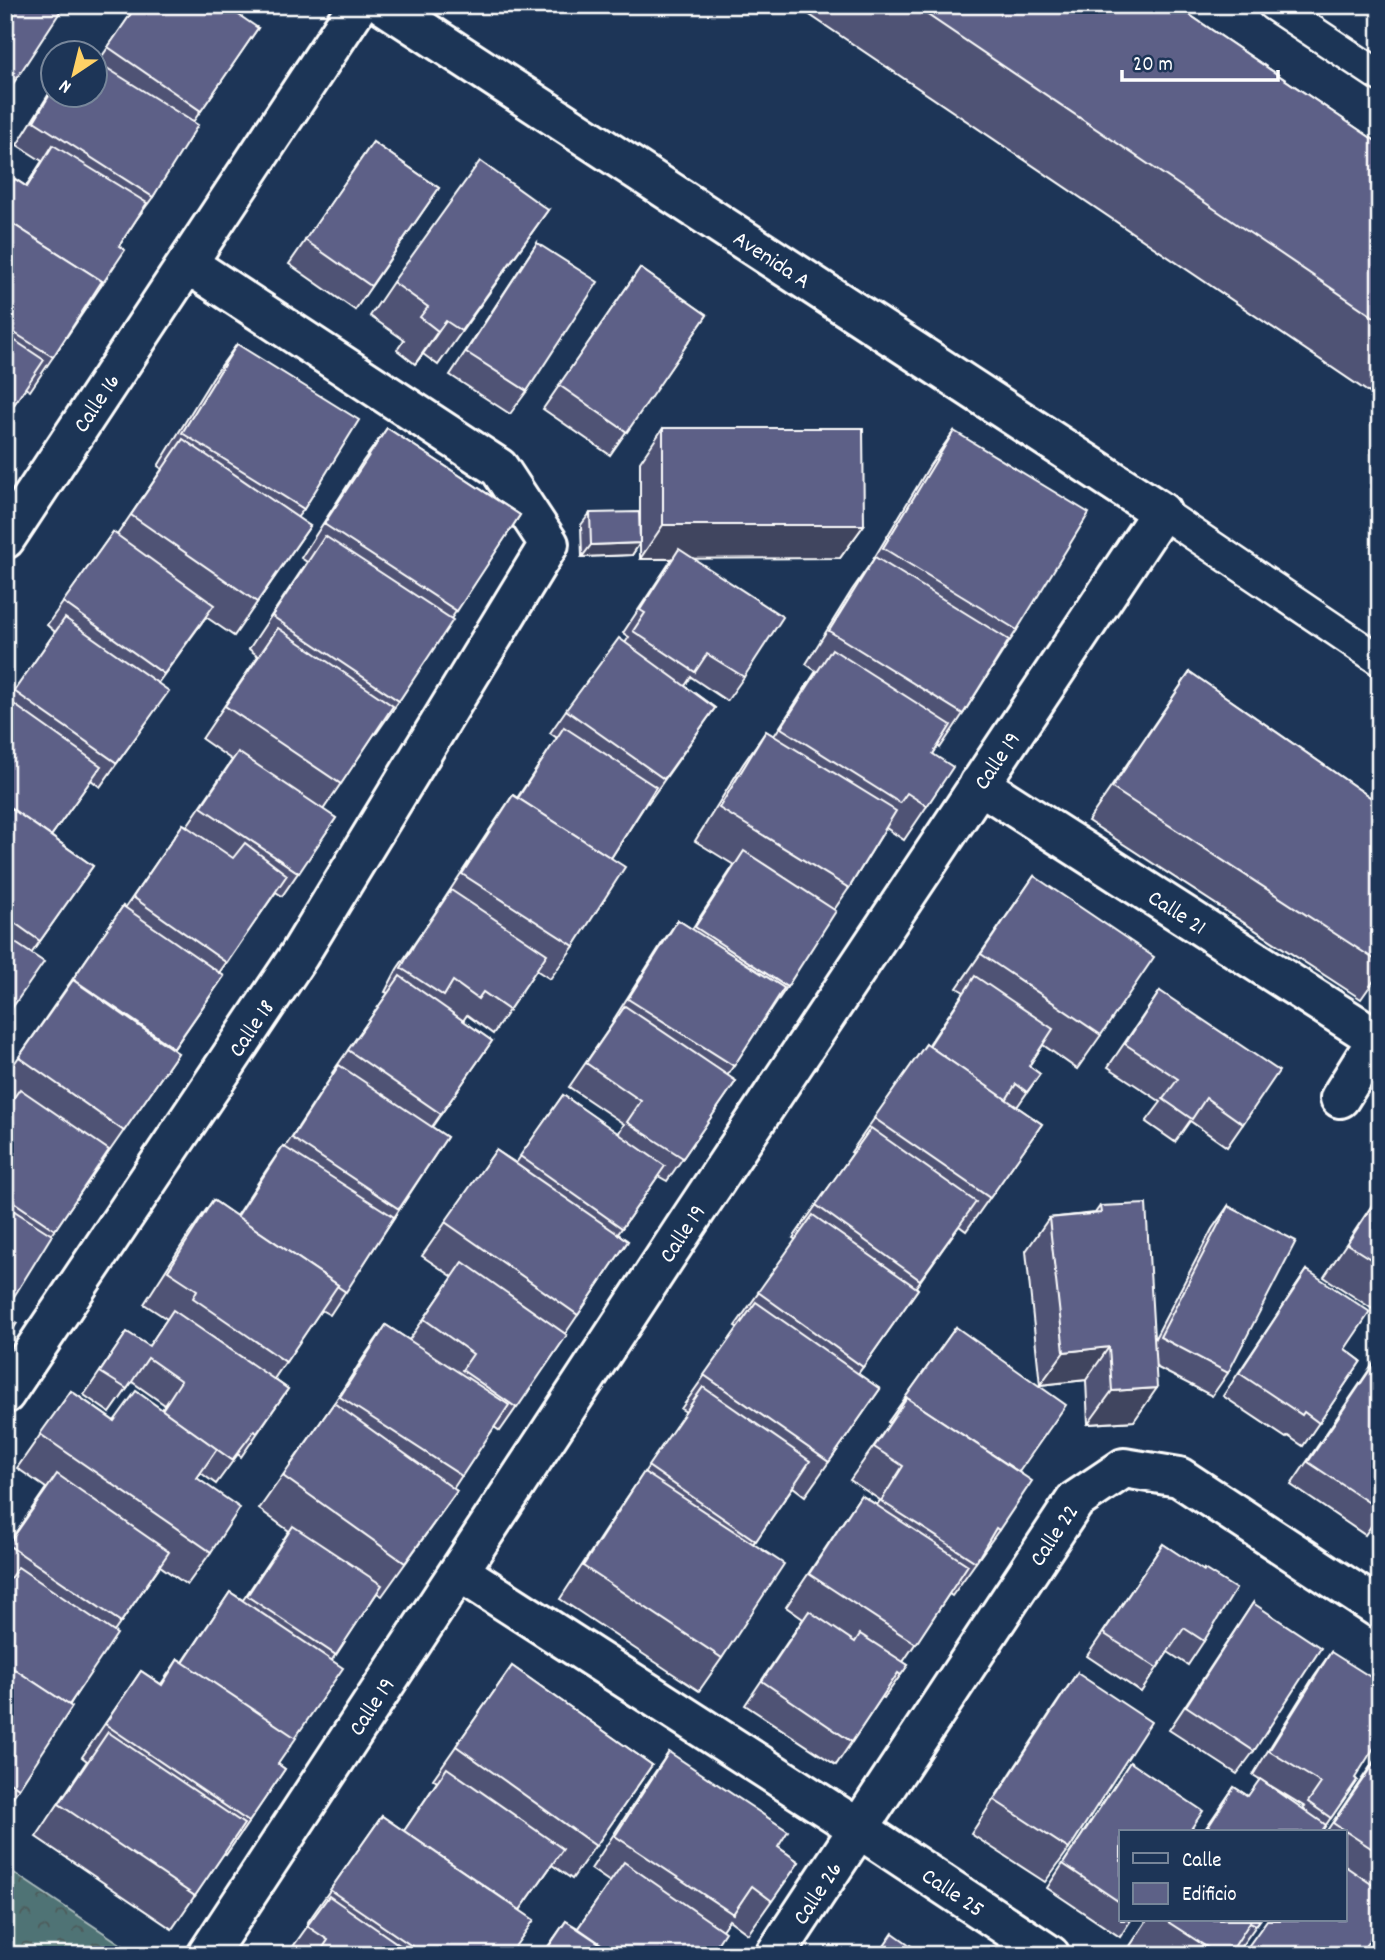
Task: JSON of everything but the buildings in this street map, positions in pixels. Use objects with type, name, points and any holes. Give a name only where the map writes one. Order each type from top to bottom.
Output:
[{"type":"street","name":"Calle 16","points":[[5,539],[358,5]]},
{"type":"street","name":"Avenida A","points":[[384,5],[1161,512]]},
{"type":"street","name":"Calle 18","points":[[5,1394],[299,956],[549,544],[499,468],[188,264]]},
{"type":"street","name":"Calle 19","points":[[207,1955],[685,1227],[1161,512]]},
{"type":"street","name":"Calle 21","points":[[979,784],[1378,1036]]},
{"type":"street","points":[[1340,1098],[1378,1036]]},
{"type":"street","name":"Calle 22","points":[[858,1828],[1075,1501],[1124,1468],[1179,1477],[1380,1609]]},
{"type":"street","name":"Calle 25","points":[[460,1572],[1050,1955]]},
{"type":"street","name":"Calle 26","points":[[775,1955],[858,1828]]},
{"type":"lane","points":[[1273,5],[1380,76]]},
{"type":"lane","points":[[1161,512],[1380,660]]},
{"type":"green space","points":[[5,1867],[137,1955],[5,1955]]}]
